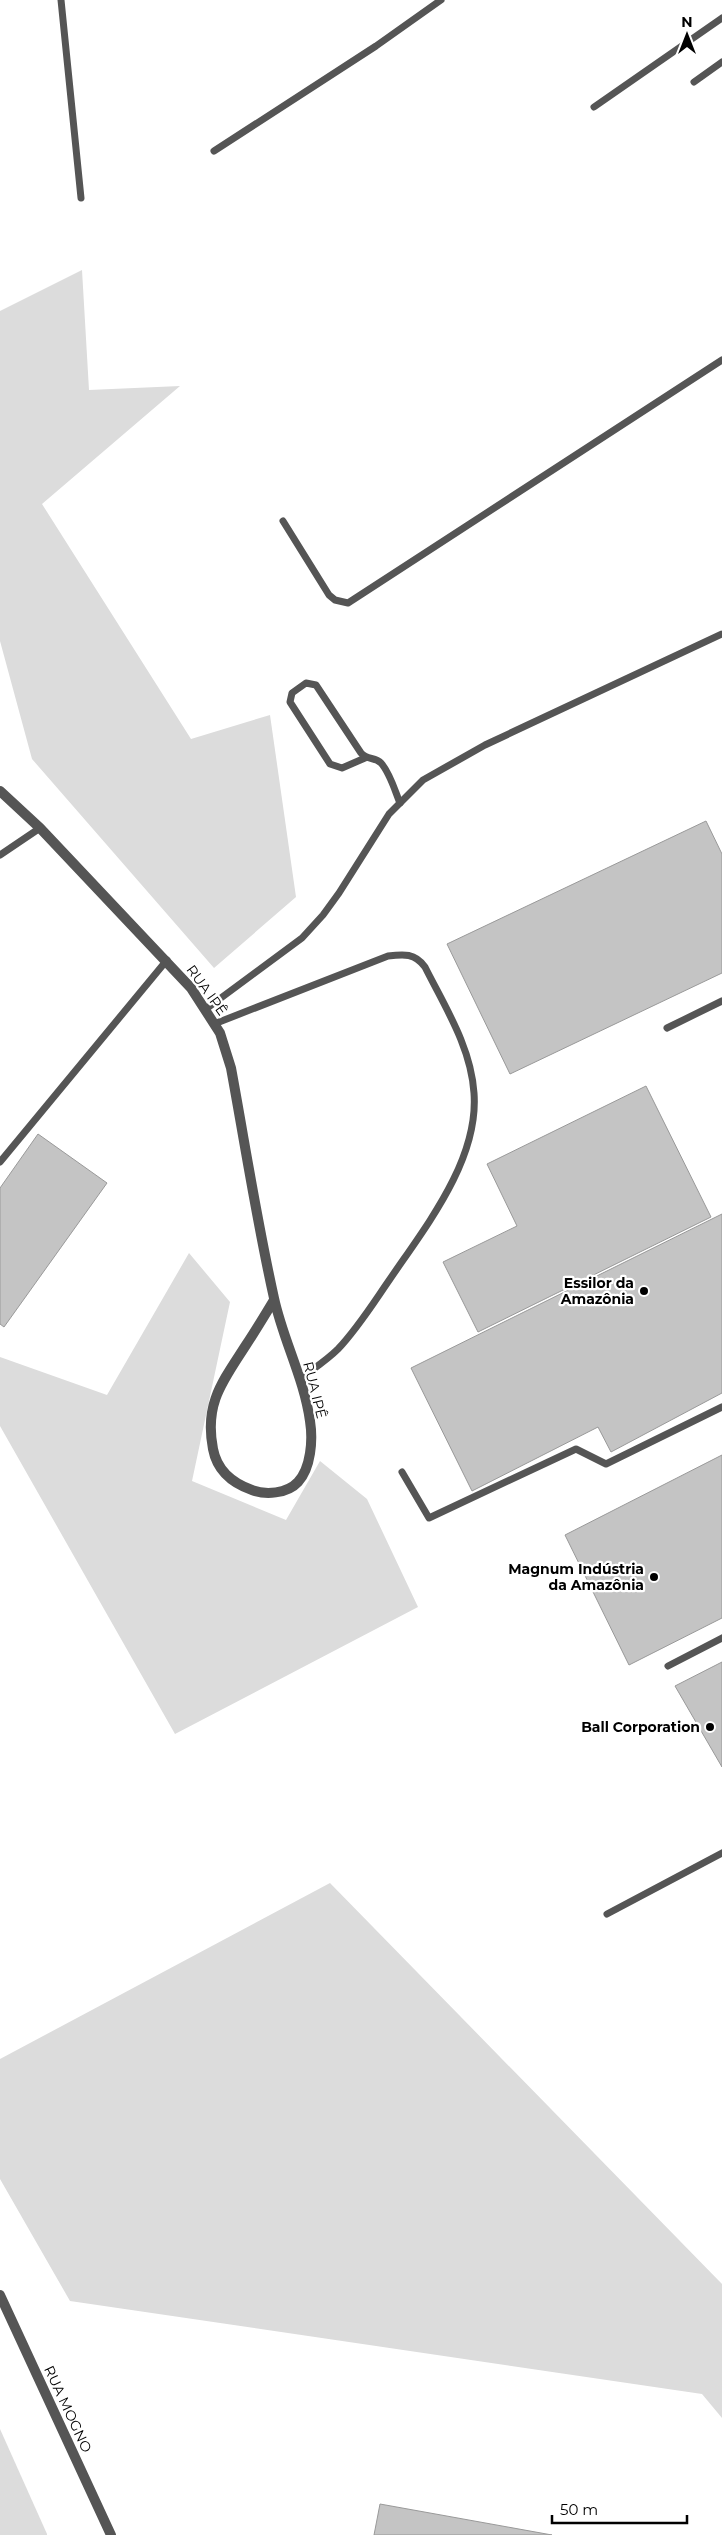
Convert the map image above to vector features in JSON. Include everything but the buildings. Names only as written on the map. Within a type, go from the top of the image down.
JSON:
[{"type":"street","name":"RUA IPÊ","points":[[0,791],[40,828],[167,960],[206,1009],[214,1024],[231,1068],[274,1300],[300,1379],[310,1421],[311,1438],[308,1463],[298,1483],[280,1492],[259,1492],[238,1485],[223,1472],[214,1457],[210,1434],[212,1408],[217,1392],[227,1372],[274,1300]]},
{"type":"street","name":"RUA MOGNO","points":[[0,2295],[111,2535]]},
{"type":"lane","points":[[61,0],[81,198]]},
{"type":"lane","points":[[214,151],[376,46],[441,0]]},
{"type":"lane","points":[[594,107],[722,18]]},
{"type":"lane","points":[[694,82],[719,64],[722,74]]},
{"type":"lane","points":[[283,521],[329,595],[335,600],[348,603],[722,360]]},
{"type":"lane","points":[[206,1009],[302,938],[339,893],[389,814],[423,780],[468,754],[722,634]]},
{"type":"lane","points":[[365,758],[316,684],[306,683],[292,692],[290,702],[330,764],[342,768],[365,758],[378,761],[383,766],[400,803]]},
{"type":"lane","points":[[0,855],[40,828]]},
{"type":"lane","points":[[214,1024],[388,956],[412,956],[419,959],[425,967],[462,1041],[471,1068],[474,1095],[471,1127],[459,1168],[433,1217],[366,1314],[338,1348],[300,1379]]},
{"type":"lane","points":[[0,1162],[167,960]]},
{"type":"lane","points":[[667,1028],[722,1001]]},
{"type":"lane","points":[[402,1472],[429,1518],[576,1449],[606,1464],[722,1407]]},
{"type":"lane","points":[[668,1666],[722,1638]]},
{"type":"lane","points":[[607,1914],[722,1853]]},
{"type":"shaded area","points":[[82,270],[89,390],[180,386],[42,504],[191,739],[270,715],[296,897],[214,968],[32,759],[0,641],[0,311]]},
{"type":"shaded area","points":[[189,1253],[230,1302],[192,1481],[286,1520],[320,1461],[367,1499],[418,1607],[175,1734],[0,1426],[0,1357],[107,1395]]},
{"type":"shaded area","points":[[330,1883],[722,2284],[722,2418],[702,2394],[70,2301],[0,2179],[0,2059]]},
{"type":"shaded area","points":[[0,2429],[47,2534],[47,2535],[0,2535]]},
{"type":"place","name":"Essilor da Amazônia","points":[[644,1291]]},
{"type":"place","name":"Magnum Indústria da Amazônia","points":[[654,1577]]},
{"type":"place","name":"Ball Corporation","points":[[710,1727]]}]
